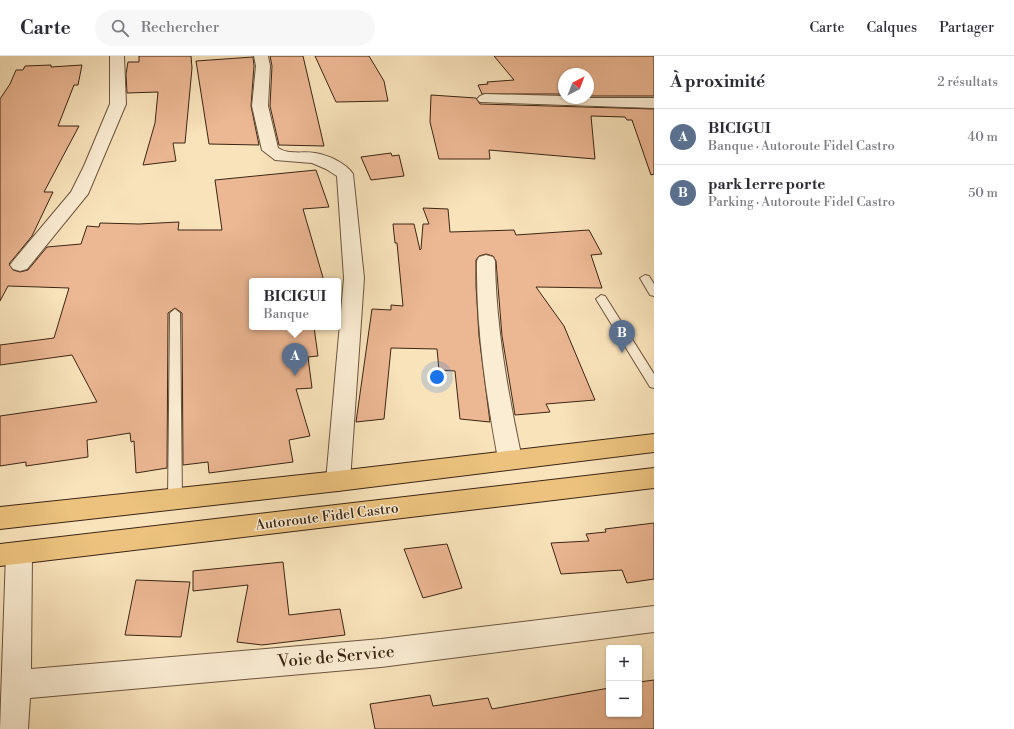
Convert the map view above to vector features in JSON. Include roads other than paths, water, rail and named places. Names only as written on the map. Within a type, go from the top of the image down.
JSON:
[{"type":"highway","points":[[0,518],[338,481],[510,459],[654,444]]},
{"type":"highway","name":"Autoroute Fidel Castro","points":[[9,554],[654,478]]},
{"type":"street","points":[[20,265],[79,194],[92,166],[118,104],[117,56]]},
{"type":"street","points":[[261,56],[263,66],[260,106],[270,150],[282,157],[314,158],[332,165],[345,174],[354,278],[338,481]]},
{"type":"street","points":[[485,99],[654,103]]},
{"type":"street","points":[[486,261],[485,292],[490,339],[499,407],[510,459]]},
{"type":"street","points":[[9,554],[17,685],[13,729]]},
{"type":"street","name":"Voie de Service","points":[[17,685],[381,653],[654,619]]},
{"type":"lane","points":[[645,278],[654,292]]},
{"type":"lane","points":[[601,299],[654,384]]},
{"type":"lane","points":[[175,313],[176,499]]},
{"type":"place","name":"park 1erre porte","points":[[622,353]]},
{"type":"place","name":"BICIGUI","points":[[295,376]]}]
